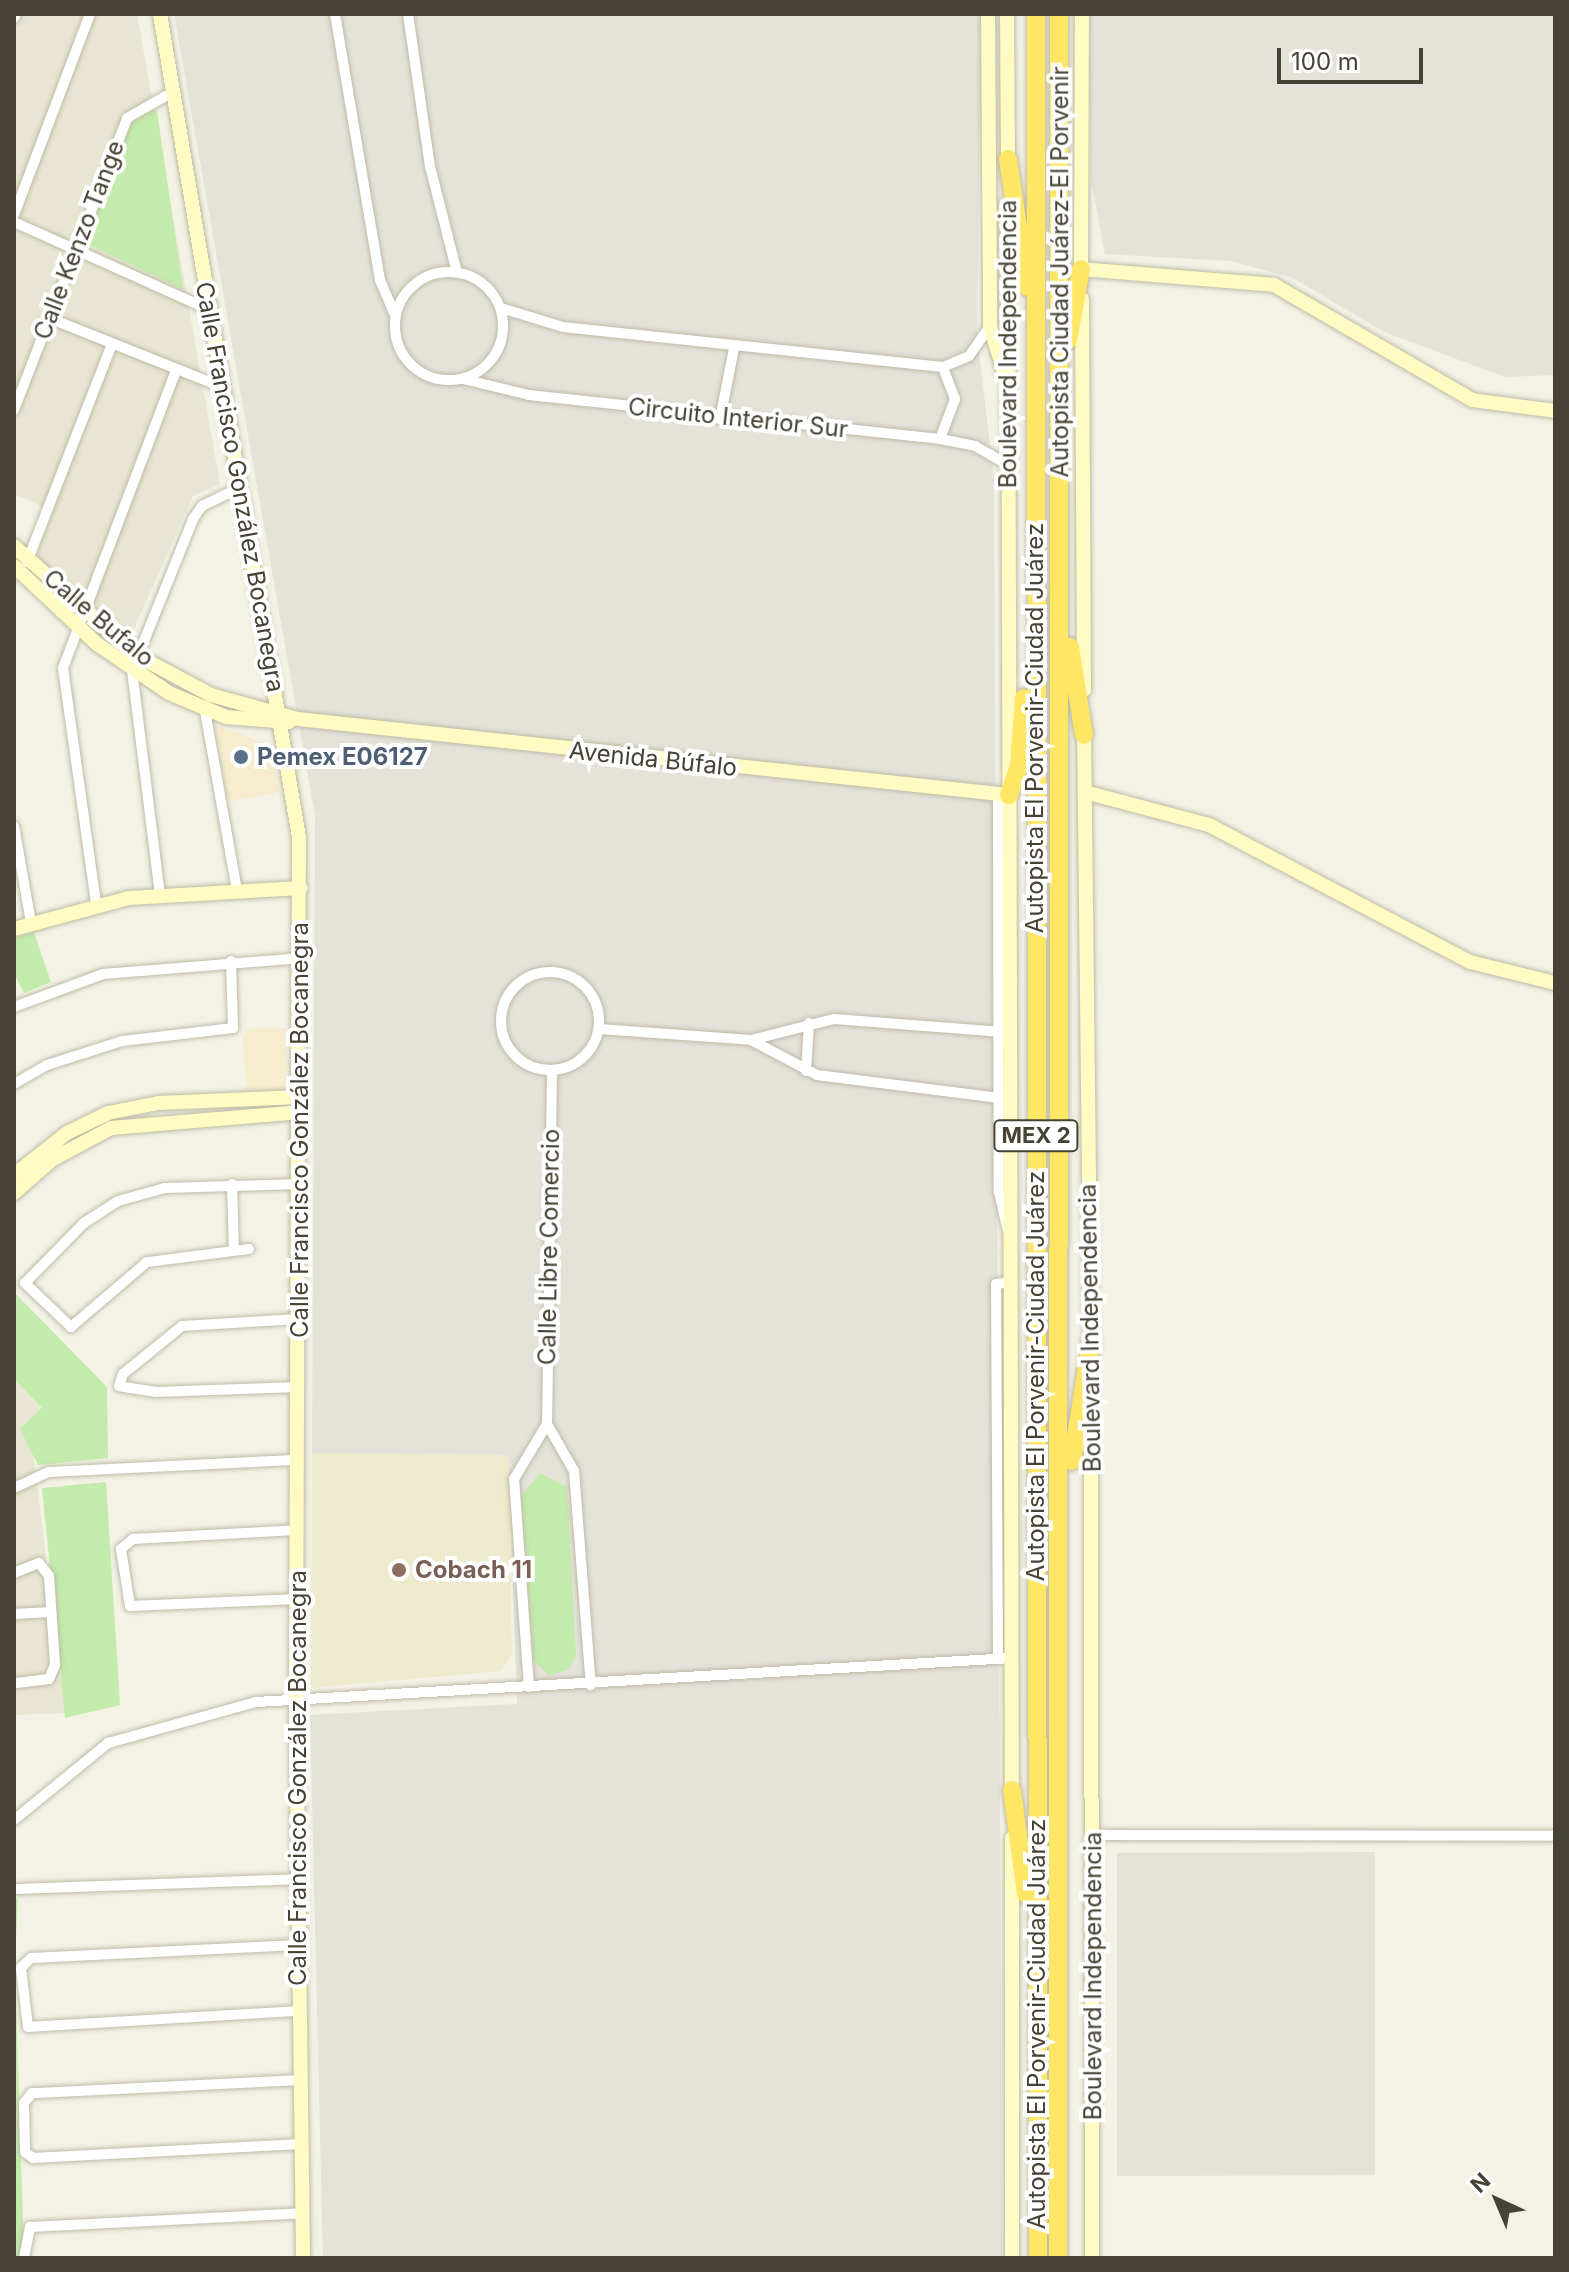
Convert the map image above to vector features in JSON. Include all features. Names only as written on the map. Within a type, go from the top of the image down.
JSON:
[{"type":"highway","name":"Autopista El Porvenir-Ciudad Juárez","points":[[1036,14],[1037,320],[1032,612],[1038,2258]]},
{"type":"highway","name":"Autopista Ciudad Juárez-El Porvenir","points":[[1058,2258],[1063,1520],[1059,14]]},
{"type":"highway","points":[[1008,159],[1037,320]]},
{"type":"highway","points":[[1060,386],[1081,269]]},
{"type":"highway","points":[[1061,586],[1084,735]]},
{"type":"highway","points":[[1003,795],[1019,766],[1032,612]]},
{"type":"highway","points":[[1063,1520],[1091,1342]]},
{"type":"highway","points":[[1012,1790],[1036,1966]]},
{"type":"main road","name":"Calle Francisco González Bocanegra","points":[[160,14],[171,93],[279,709],[301,888],[296,1699],[303,2258]]},
{"type":"main road","points":[[990,14],[987,54],[990,326],[1009,385]]},
{"type":"main road","name":"Boulevard Independencia","points":[[1007,14],[1010,466],[1003,795],[1005,1072],[1012,1243],[1005,1659],[1012,1790],[1012,2258]]},
{"type":"main road","name":"Boulevard Independencia","points":[[1082,14],[1084,735],[1091,1342],[1092,2258]]},
{"type":"main road","points":[[1081,269],[1274,285],[1472,400],[1555,411]]},
{"type":"main road","name":"Calle Bufalo","points":[[14,546],[21,566],[77,624],[132,671],[205,711],[281,726]]},
{"type":"main road","name":"Calle Bufalo","points":[[21,566],[83,607],[136,655],[211,695],[279,709]]},
{"type":"main road","name":"Avenida Búfalo","points":[[279,709],[298,719],[1003,795]]},
{"type":"main road","name":"Avenida Búfalo","points":[[281,726],[298,719]]},
{"type":"main road","points":[[1085,792],[1209,825],[1470,962],[1555,983]]},
{"type":"main road","points":[[14,929],[96,903],[160,895],[301,888]]},
{"type":"main road","points":[[14,1175],[67,1133],[109,1121],[301,1105]]},
{"type":"main road","points":[[14,1193],[53,1159],[109,1121]]},
{"type":"street","points":[[14,215],[90,14]]},
{"type":"street","points":[[335,14],[377,265],[395,316],[396,339],[417,369],[463,379],[497,352],[501,308]]},
{"type":"street","points":[[408,14],[430,166],[457,273]]},
{"type":"street","name":"Calle Kenzo Tange","points":[[14,410],[72,253],[127,118],[171,93]]},
{"type":"street","points":[[14,222],[72,253],[208,309]]},
{"type":"street","points":[[395,316],[415,286],[457,273],[484,285],[501,308],[563,327],[734,348],[943,367],[969,356],[990,326]]},
{"type":"street","points":[[49,318],[222,387]]},
{"type":"street","points":[[21,566],[112,344]]},
{"type":"street","points":[[720,419],[734,348]]},
{"type":"street","points":[[940,439],[955,399],[943,367]]},
{"type":"street","points":[[96,903],[63,688],[83,607],[176,370]]},
{"type":"street","name":"Circuito Interior Sur","points":[[463,379],[490,389],[720,419],[940,439],[975,446],[1010,466]]},
{"type":"street","points":[[160,895],[132,671],[193,519],[202,506],[241,487]]},
{"type":"street","points":[[205,711],[237,891]]},
{"type":"street","points":[[14,826],[31,922]]},
{"type":"street","points":[[14,1007],[103,974],[231,961],[302,958]]},
{"type":"street","points":[[14,1084],[79,1052],[122,1041],[233,1028],[231,961]]},
{"type":"street","points":[[541,973],[569,975],[593,997],[599,1029],[583,1058],[552,1071],[520,1061],[504,1041],[503,1006],[518,984],[541,973]]},
{"type":"street","points":[[599,1029],[751,1040],[809,1023],[1005,1032]]},
{"type":"street","points":[[806,1071],[809,1023]]},
{"type":"street","points":[[751,1040],[806,1071],[998,1098]]},
{"type":"street","name":"Calle Libre Comercio","points":[[547,1424],[552,1071]]},
{"type":"street","points":[[1005,1072],[998,1098],[999,1192],[1012,1243]]},
{"type":"street","points":[[232,1184],[234,1250]]},
{"type":"street","points":[[249,1249],[147,1262],[67,1327],[25,1283],[84,1223],[118,1201],[165,1188],[300,1184]]},
{"type":"street","points":[[1006,1507],[996,1284],[1012,1282]]},
{"type":"street","points":[[298,1387],[156,1392],[119,1386],[123,1374],[182,1326],[299,1319]]},
{"type":"street","points":[[529,1687],[514,1479],[547,1424],[574,1471],[591,1685]]},
{"type":"street","points":[[14,1488],[49,1472],[298,1460]]},
{"type":"street","points":[[297,1530],[124,1542],[123,1596],[130,1606],[297,1599]]},
{"type":"street","points":[[14,1573],[44,1566],[51,1612],[52,1676],[14,1683]]},
{"type":"street","points":[[14,1614],[51,1612]]},
{"type":"street","points":[[14,1820],[123,1736],[243,1704],[1005,1659]]},
{"type":"street","points":[[1093,1835],[1555,1836]]},
{"type":"street","points":[[14,1889],[298,1879]]},
{"type":"street","points":[[298,1945],[31,1958],[21,1968],[28,2027],[299,2011]]},
{"type":"street","points":[[301,2080],[32,2093],[24,2103],[25,2152],[33,2158],[301,2144]]},
{"type":"street","points":[[24,2258],[30,2227],[303,2213]]},
{"type":"shaded area","points":[[14,14],[137,14],[220,484],[193,496],[129,640],[34,557],[53,511],[14,494]]},
{"type":"shaded area","points":[[174,14],[981,14],[977,335],[994,479],[1002,2258],[323,2258],[310,1715],[517,1704],[508,1455],[312,1453],[315,816]]},
{"type":"shaded area","points":[[1090,14],[1555,14],[1555,375],[1505,377],[1384,332],[1293,278],[1230,261],[1105,254],[1091,181]]},
{"type":"shaded area","points":[[216,726],[272,745],[279,792],[227,802]]},
{"type":"shaded area","points":[[285,1028],[287,1090],[247,1091],[242,1038],[249,1029]]},
{"type":"shaded area","points":[[14,1379],[42,1409],[32,1443],[65,1713],[14,1715]]},
{"type":"shaded area","points":[[312,1453],[508,1455],[512,1655],[501,1671],[311,1688]]},
{"type":"shaded area","points":[[1375,1852],[1375,2175],[1117,2176],[1117,1853]]},
{"type":"green space","points":[[147,110],[157,111],[183,289],[84,242],[129,126]]},
{"type":"green space","points":[[34,932],[51,982],[24,993],[14,973],[14,938]]},
{"type":"green space","points":[[14,1292],[107,1387],[108,1458],[38,1465],[20,1429],[42,1408],[14,1379]]},
{"type":"green space","points":[[540,1473],[567,1487],[576,1656],[568,1670],[548,1675],[533,1659],[522,1495]]},
{"type":"green space","points":[[106,1482],[120,1705],[65,1718],[42,1488]]},
{"type":"green space","points":[[18,1898],[15,1960],[24,2258],[14,2258],[14,1899]]},
{"type":"place","name":"Pemex E06127","points":[[241,757]]},
{"type":"place","name":"Cobach 11","points":[[399,1570]]}]
